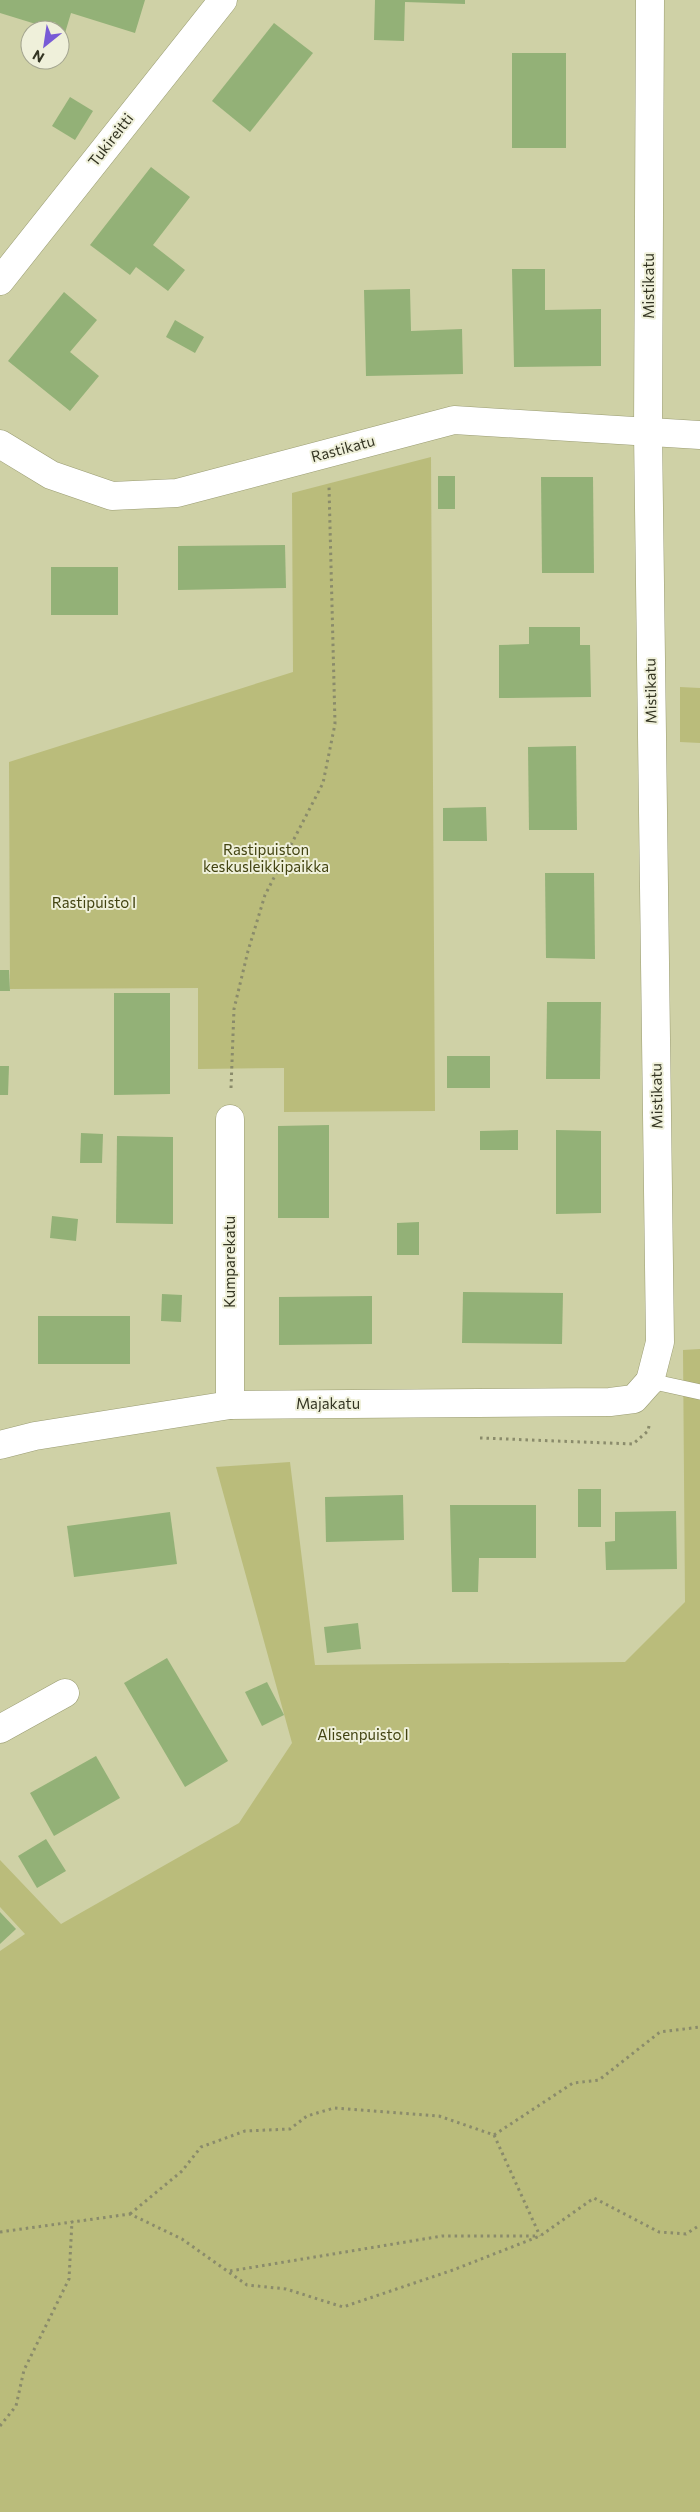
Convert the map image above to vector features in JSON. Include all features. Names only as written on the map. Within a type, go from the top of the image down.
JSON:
[{"type":"street","name":"Tukireitti","points":[[0,280],[223,0]]},
{"type":"street","name":"Mistikatu","points":[[650,0],[648,432],[660,1342],[650,1381]]},
{"type":"street","name":"Rastikatu","points":[[0,444],[9,452],[51,475],[112,496],[177,493],[454,420],[700,435]]},
{"type":"street","name":"Kumparekatu","points":[[230,1119],[230,1405]]},
{"type":"street","name":"Majakatu","points":[[0,1445],[35,1436],[230,1405],[610,1402],[634,1399],[650,1381]]},
{"type":"street","points":[[0,1729],[65,1693]]},
{"type":"lane","points":[[650,1381],[700,1392]]},
{"type":"path","points":[[230,1119],[234,1009],[248,951],[265,895],[323,783],[335,724],[328,454]]},
{"type":"path","points":[[471,1438],[633,1444],[648,1431],[650,1381]]},
{"type":"path","points":[[494,2135],[573,2083],[599,2080],[660,2032],[700,2027]]},
{"type":"path","points":[[130,2214],[182,2171],[201,2147],[245,2131],[290,2128],[307,2116],[334,2108],[439,2116],[494,2135],[540,2236]]},
{"type":"path","points":[[0,2232],[72,2220],[130,2214],[182,2239],[230,2271],[247,2285],[286,2289],[343,2307],[453,2270],[540,2236],[594,2198],[659,2232],[686,2234],[700,2225]]},
{"type":"path","points":[[0,2426],[16,2406],[24,2370],[69,2279],[72,2220]]},
{"type":"path","points":[[230,2271],[442,2236],[540,2236]]},
{"type":"green space","name":"Rastipuisto I","points":[[431,457],[435,1111],[284,1112],[284,1068],[198,1069],[198,988],[10,989],[9,762],[293,672],[292,493]]},
{"type":"green space","points":[[680,687],[700,688],[700,743],[680,742]]},
{"type":"green space","name":"Alisenpuisto I","points":[[700,1349],[700,2512],[0,2512],[0,1951],[25,1934],[0,1907],[0,1860],[61,1924],[239,1823],[292,1743],[216,1467],[290,1462],[315,1665],[625,1662],[685,1602],[683,1350]]},
{"type":"building","points":[[0,0],[145,0],[135,33],[71,13],[69,20],[23,20],[0,13]]},
{"type":"building","points":[[375,0],[465,0],[465,4],[405,2],[404,41],[374,40]]},
{"type":"building","points":[[274,23],[313,53],[250,132],[212,101]]},
{"type":"building","points":[[512,53],[566,53],[566,148],[512,148]]},
{"type":"building","points":[[70,97],[93,111],[75,140],[52,126]]},
{"type":"building","points":[[151,167],[190,197],[153,245],[185,270],[168,291],[136,267],[130,275],[90,245]]},
{"type":"building","points":[[512,269],[545,269],[545,310],[601,309],[601,366],[514,367]]},
{"type":"building","points":[[410,289],[411,331],[462,329],[463,374],[366,376],[364,290]]},
{"type":"building","points":[[64,292],[97,320],[70,352],[99,376],[70,411],[8,361]]},
{"type":"building","points":[[175,320],[204,337],[195,353],[166,337]]},
{"type":"building","points":[[438,476],[455,476],[455,509],[438,509]]},
{"type":"building","points":[[541,477],[593,477],[594,573],[542,573]]},
{"type":"building","points":[[285,545],[286,588],[178,590],[178,546]]},
{"type":"building","points":[[51,567],[118,567],[118,615],[51,615]]},
{"type":"building","points":[[529,627],[580,627],[580,645],[590,645],[591,697],[499,698],[499,645],[529,644]]},
{"type":"building","points":[[576,746],[577,830],[529,830],[528,747]]},
{"type":"building","points":[[486,807],[487,841],[443,841],[443,808]]},
{"type":"building","points":[[545,873],[594,873],[595,959],[546,958]]},
{"type":"building","points":[[0,970],[9,970],[10,991],[0,991]]},
{"type":"building","points":[[114,993],[170,993],[170,1094],[114,1095]]},
{"type":"building","points":[[547,1002],[601,1002],[600,1079],[546,1079]]},
{"type":"building","points":[[447,1056],[490,1056],[490,1088],[447,1088]]},
{"type":"building","points":[[0,1066],[9,1066],[8,1095],[0,1095]]},
{"type":"building","points":[[329,1125],[329,1218],[278,1218],[278,1126]]},
{"type":"building","points":[[518,1130],[518,1150],[480,1150],[480,1131]]},
{"type":"building","points":[[556,1130],[601,1131],[601,1213],[556,1214]]},
{"type":"building","points":[[81,1133],[103,1134],[102,1163],[80,1163]]},
{"type":"building","points":[[117,1136],[173,1137],[173,1224],[116,1223]]},
{"type":"building","points":[[52,1216],[78,1219],[76,1241],[50,1238]]},
{"type":"building","points":[[419,1222],[419,1255],[397,1255],[397,1223]]},
{"type":"building","points":[[463,1292],[563,1293],[562,1344],[462,1343]]},
{"type":"building","points":[[162,1294],[182,1295],[181,1322],[161,1321]]},
{"type":"building","points":[[372,1296],[372,1344],[279,1345],[279,1297]]},
{"type":"building","points":[[38,1316],[130,1316],[130,1364],[38,1364]]},
{"type":"building","points":[[578,1489],[601,1489],[601,1527],[578,1527]]},
{"type":"building","points":[[403,1495],[404,1540],[326,1542],[325,1497]]},
{"type":"building","points":[[450,1505],[536,1505],[536,1558],[479,1558],[478,1592],[452,1592]]},
{"type":"building","points":[[676,1511],[677,1569],[606,1570],[605,1542],[615,1541],[615,1512]]},
{"type":"building","points":[[170,1512],[177,1564],[74,1577],[67,1526]]},
{"type":"building","points":[[358,1623],[361,1649],[327,1653],[324,1627]]},
{"type":"building","points":[[167,1658],[228,1761],[185,1787],[124,1683]]},
{"type":"building","points":[[267,1682],[284,1715],[262,1726],[245,1692]]},
{"type":"building","points":[[96,1756],[120,1798],[54,1836],[30,1793]]},
{"type":"building","points":[[46,1839],[66,1871],[37,1888],[18,1856]]},
{"type":"building","points":[[0,1912],[16,1929],[0,1944]]},
{"type":"park label","name":"Rastipuiston keskusleikkipaikka","points":[[266,858]]}]
